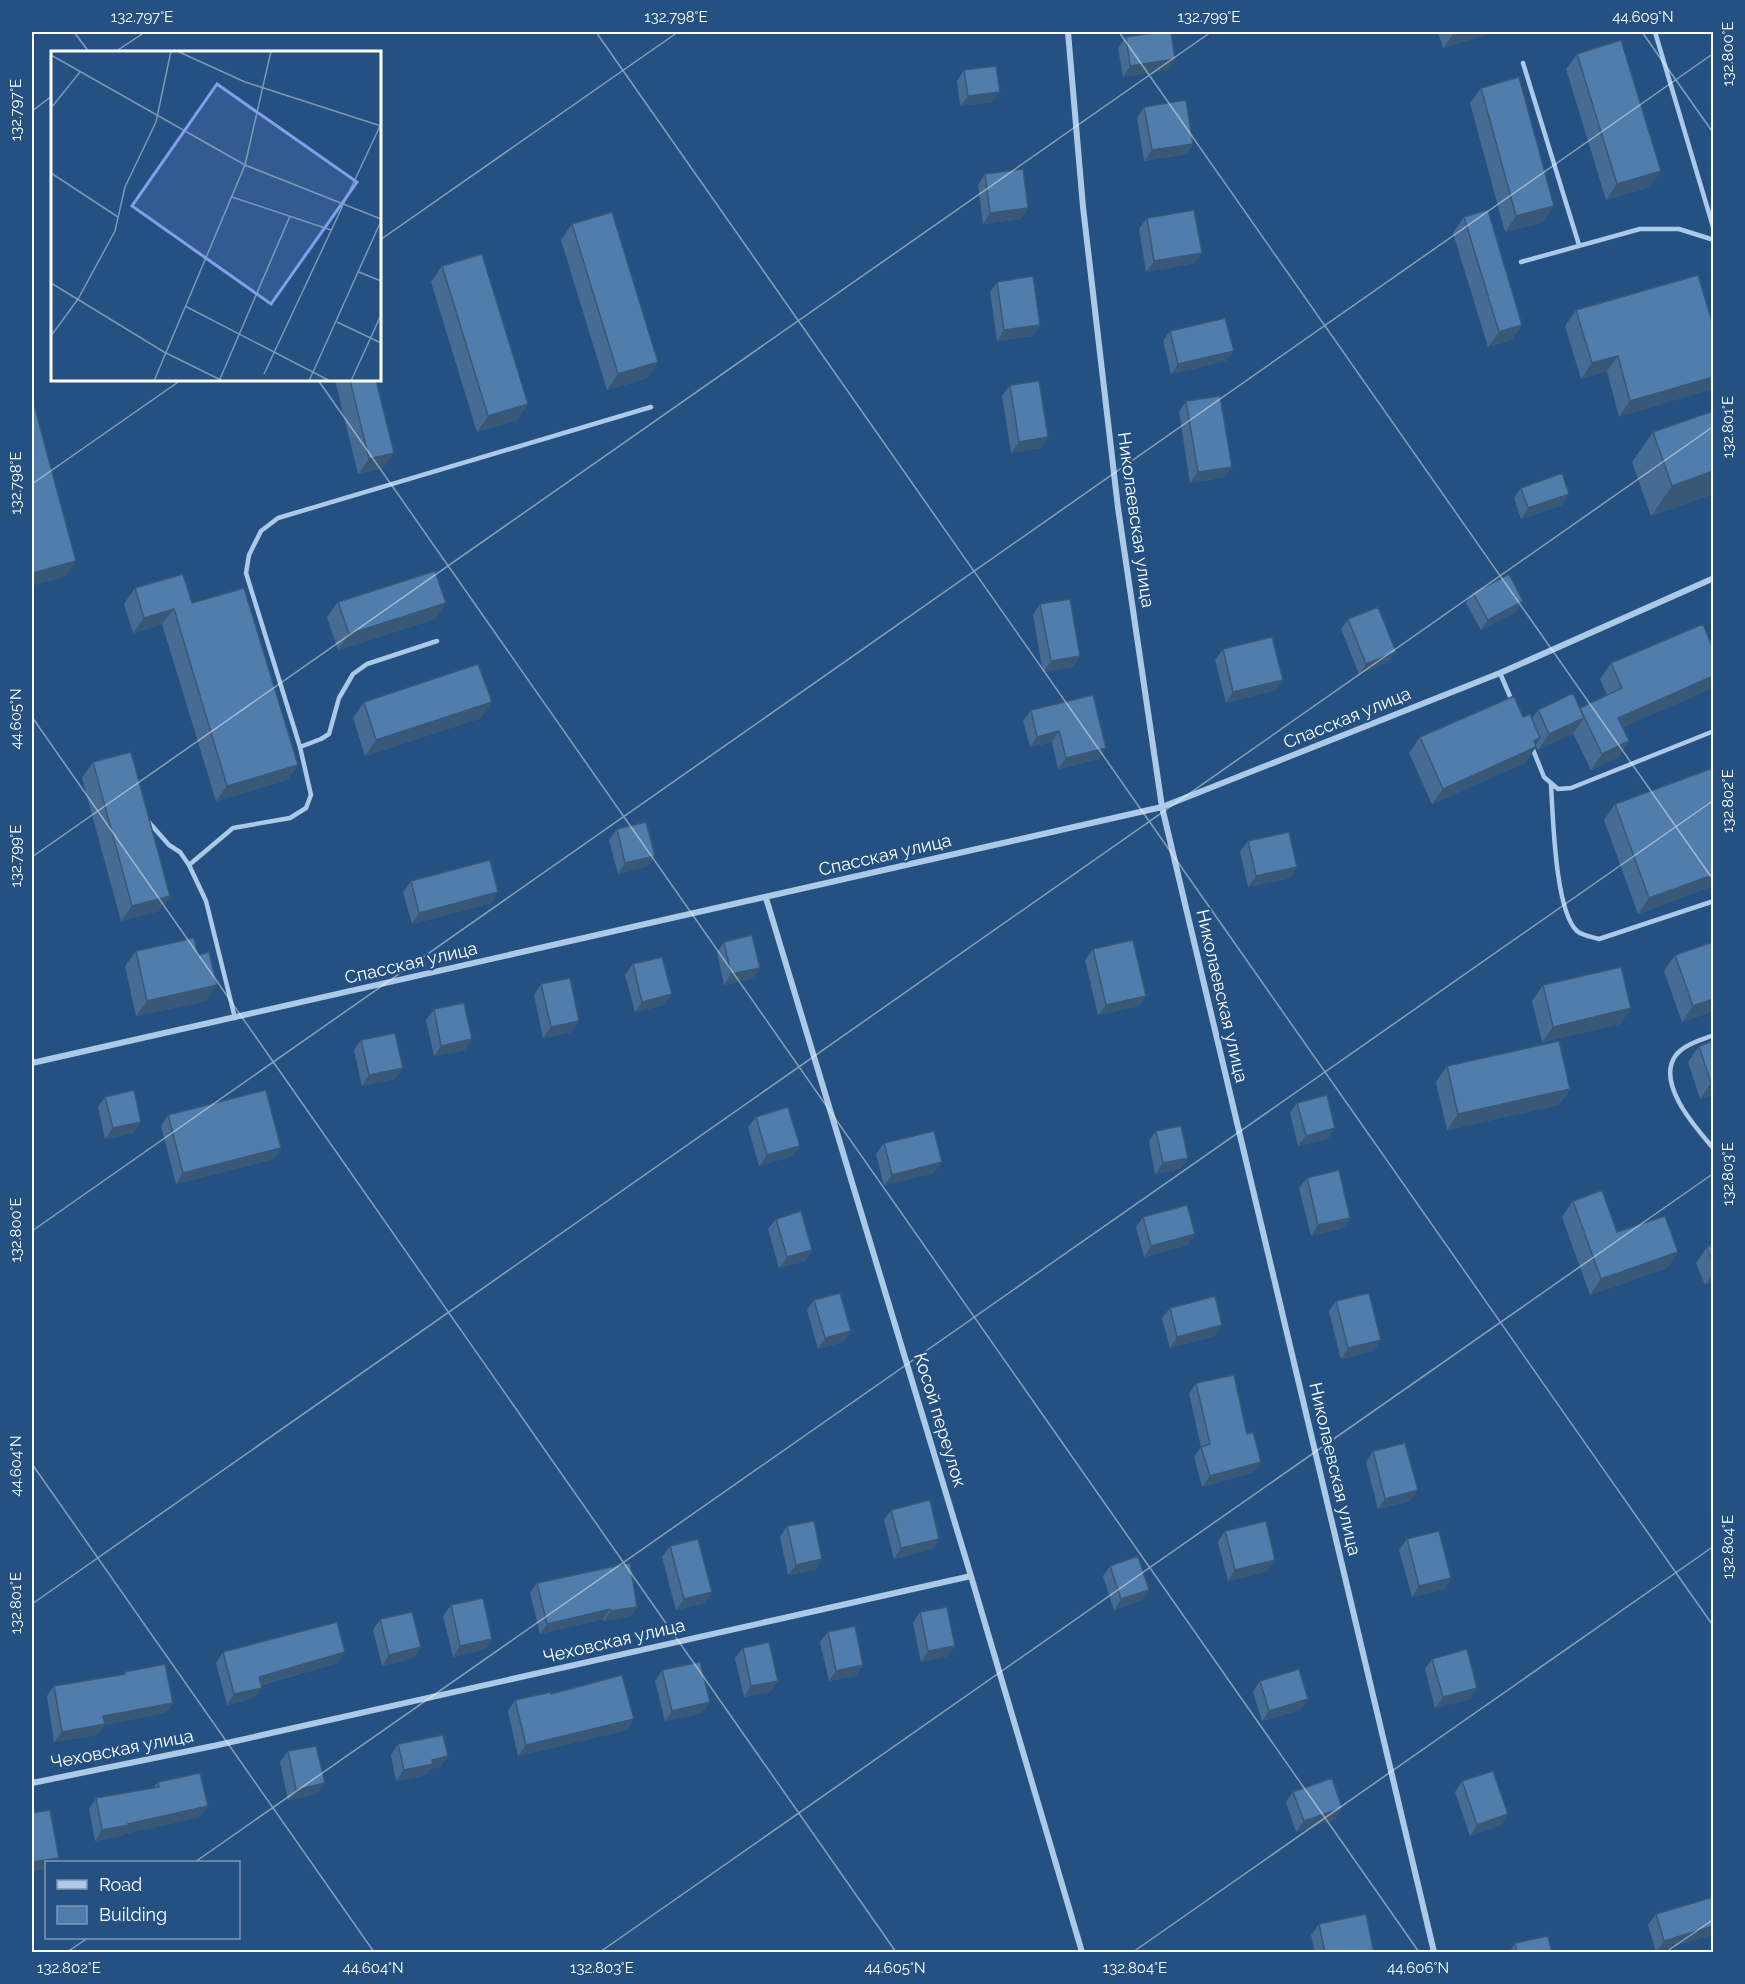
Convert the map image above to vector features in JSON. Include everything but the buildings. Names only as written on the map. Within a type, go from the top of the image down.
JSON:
[{"type":"street","name":"Николаевская улица","points":[[1068,32],[1083,207],[1118,508],[1162,807],[1434,1953]]},
{"type":"street","name":"Спасская улица","points":[[32,1064],[1162,807],[1500,673],[1713,578]]},
{"type":"street","name":"Косой переулок","points":[[766,898],[1083,1953]]},
{"type":"street","name":"Чеховская улица","points":[[32,1783],[218,1745],[971,1576]]},
{"type":"lane","points":[[1656,32],[1713,230]]},
{"type":"lane","points":[[1523,63],[1579,245]]},
{"type":"lane","points":[[1521,262],[1640,229],[1679,230],[1713,240]]},
{"type":"lane","points":[[189,865],[233,828],[290,818],[306,807],[311,795],[300,747],[246,573],[249,555],[261,531],[278,518],[651,407]]},
{"type":"lane","points":[[300,747],[321,740],[329,734],[339,698],[353,674],[368,663],[436,640]]},
{"type":"lane","points":[[1500,673],[1516,710]]},
{"type":"lane","points":[[1528,739],[1544,777],[1558,789],[1571,788],[1713,731]]},
{"type":"lane","points":[[1551,785],[1557,861],[1563,900],[1576,931],[1584,936],[1599,939],[1713,901]]},
{"type":"lane","points":[[146,818],[169,845],[180,852],[189,865],[206,901],[235,1018]]},
{"type":"lane","points":[[1713,1035],[1691,1044],[1676,1054],[1670,1070],[1671,1084],[1680,1104],[1713,1149]]}]
